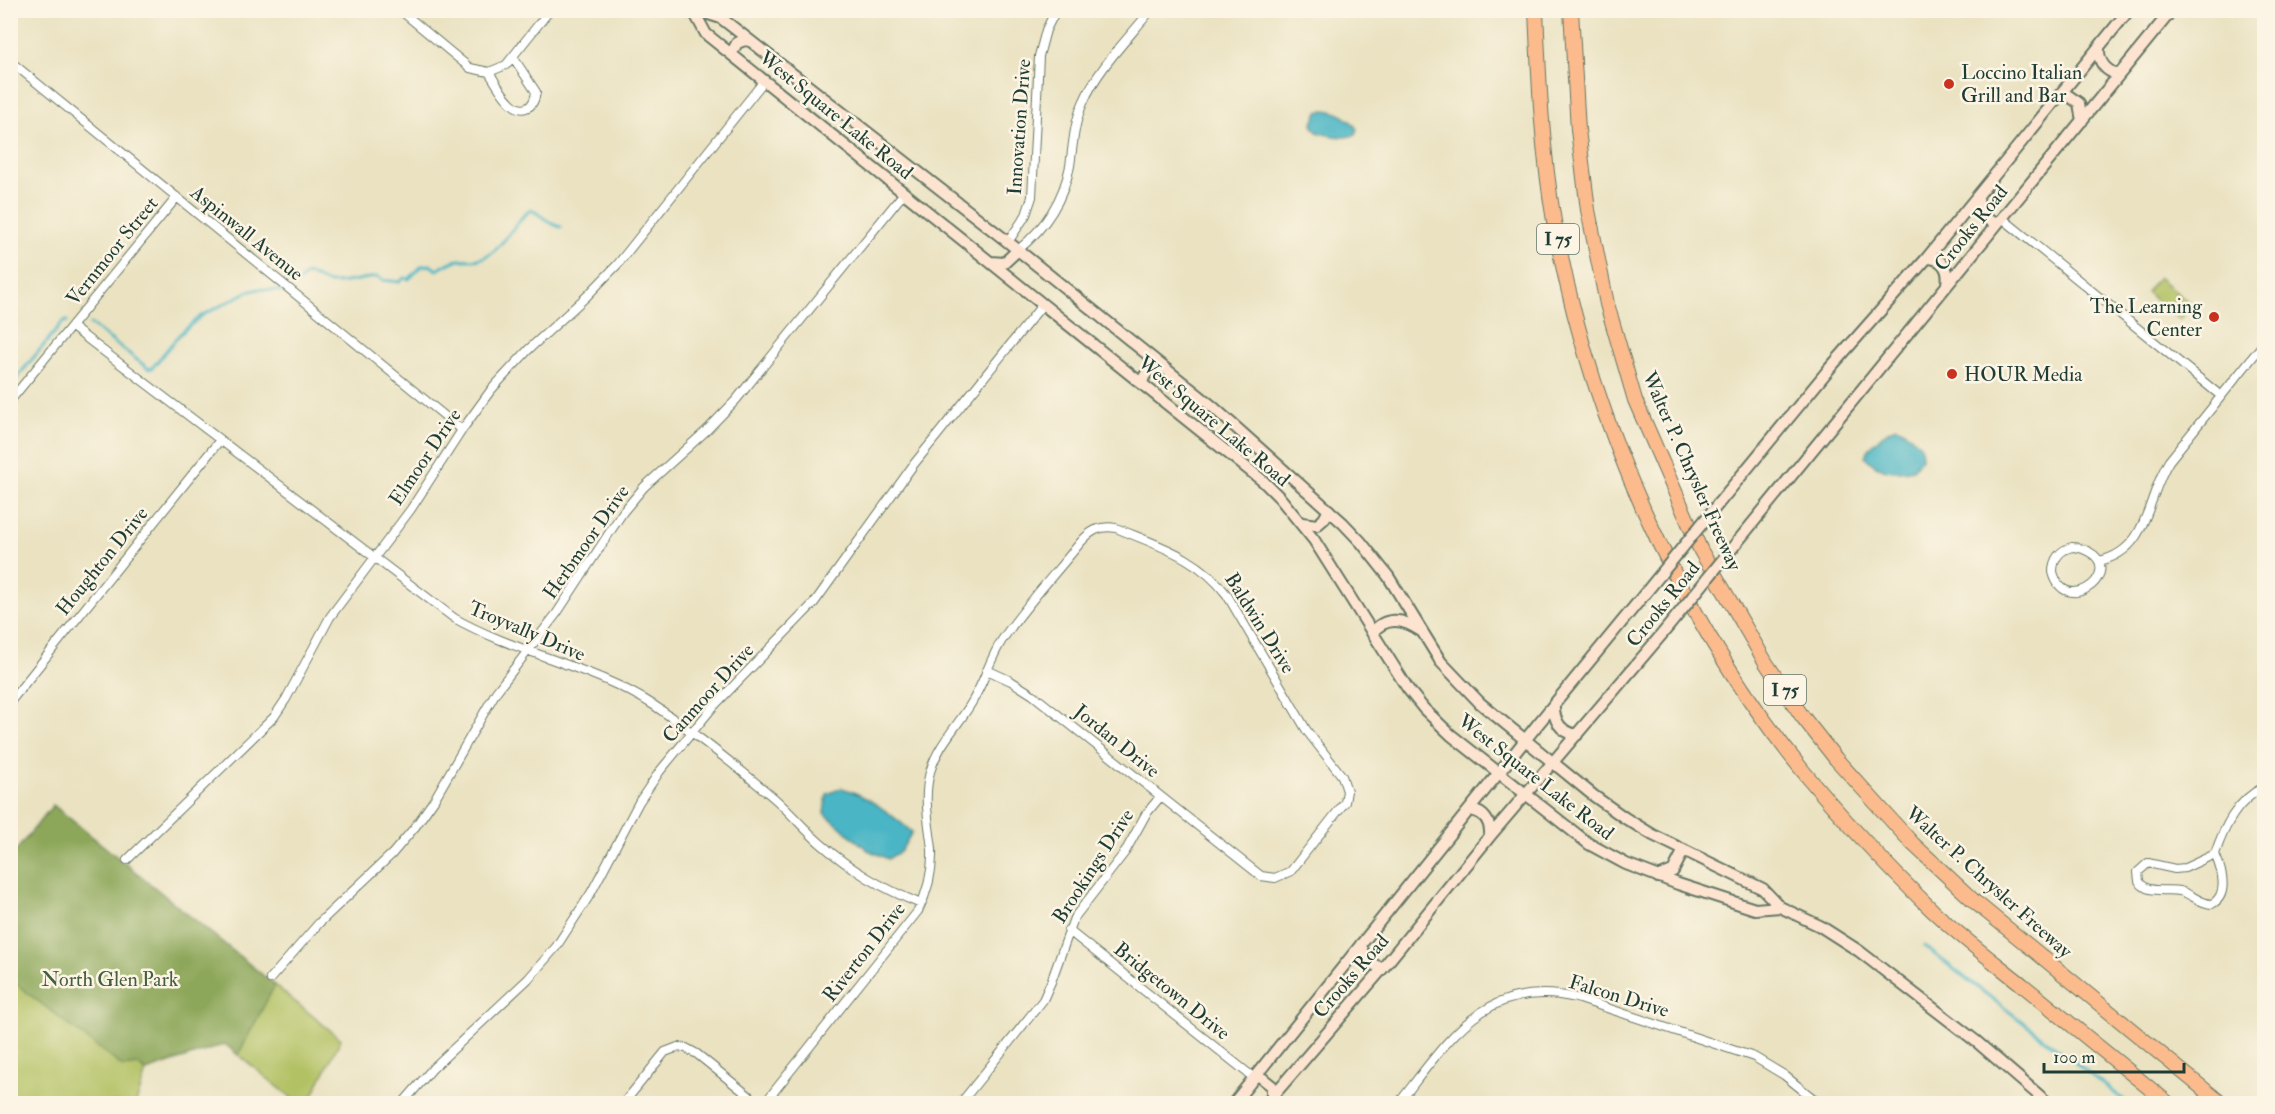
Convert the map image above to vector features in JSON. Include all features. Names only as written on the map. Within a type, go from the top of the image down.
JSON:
[{"type":"highway","name":"I 75","points":[[1536,10],[1545,159],[1555,223],[1574,310],[1622,460],[1678,580],[1724,660],[1801,768],[1846,822],[1937,914],[2169,1104]]},
{"type":"highway","name":"Walter P. Chrysler Freeway","points":[[1571,10],[1578,130],[1588,210],[1607,304],[1635,400],[1701,551],[1766,663],[1802,716],[1836,759],[1912,843],[1983,908],[2222,1104]]},
{"type":"main road","name":"West Square Lake Road","points":[[695,10],[721,18],[1008,242],[1213,407],[1352,532],[1380,565],[1441,662],[1460,684],[1525,740],[1625,818],[1763,889],[1780,907],[1833,934],[1874,961],[1977,1042],[2049,1103]]},
{"type":"main road","name":"West Square Lake Road","points":[[695,10],[706,34],[1252,471],[1302,523],[1335,570],[1398,676],[1424,709],[1451,735],[1589,844],[1626,864],[1755,909],[1780,907]]},
{"type":"main road","name":"Crooks Road","points":[[1233,1104],[1554,704],[1829,369],[1927,258],[2129,10]]},
{"type":"main road","name":"Crooks Road","points":[[1269,1100],[1383,968],[1490,836],[1663,633],[2172,10]]},
{"type":"main road","points":[[731,54],[737,43],[750,41]]},
{"type":"main road","points":[[2099,47],[2101,63],[2109,71],[2119,75]]},
{"type":"main road","points":[[2063,92],[2072,96],[2079,103],[2082,121]]},
{"type":"main road","points":[[1978,196],[1978,203],[1987,219],[2000,221]]},
{"type":"main road","points":[[991,262],[1004,263],[1018,250]]},
{"type":"main road","points":[[1927,258],[1937,260],[1945,267],[1948,277],[1947,285]]},
{"type":"main road","points":[[1142,384],[1144,376],[1151,369],[1164,368]]},
{"type":"main road","points":[[1302,523],[1317,525],[1329,510]]},
{"type":"main road","points":[[1372,633],[1380,624],[1390,620],[1408,623],[1421,631]]},
{"type":"main road","points":[[1554,704],[1557,723],[1565,732],[1577,735]]},
{"type":"main road","points":[[1470,810],[1485,817],[1490,828],[1490,836]]},
{"type":"main road","points":[[1659,877],[1673,871],[1684,850]]},
{"type":"main road","points":[[1362,944],[1366,959],[1371,964],[1383,968]]},
{"type":"main road","points":[[1255,1076],[1272,1086],[1269,1100]]},
{"type":"street","points":[[400,10],[470,68],[489,72],[503,68],[550,10]]},
{"type":"street","name":"Innovation Drive","points":[[1008,242],[1026,215],[1032,196],[1039,56],[1046,30],[1056,10]]},
{"type":"street","points":[[1018,250],[1033,238],[1062,195],[1083,103],[1098,76],[1151,10]]},
{"type":"street","points":[[489,72],[513,106],[521,109],[532,104],[536,92],[513,57]]},
{"type":"street","name":"Aspinwall Avenue","points":[[10,61],[462,430]]},
{"type":"street","name":"Elmoor Drive","points":[[127,860],[274,717],[330,616],[425,489],[462,430],[513,366],[587,296],[616,264],[764,81]]},
{"type":"street","name":"Herbmoor Drive","points":[[270,979],[319,923],[392,854],[415,827],[434,800],[481,715],[506,678],[557,613],[609,531],[630,504],[653,478],[707,430],[736,400],[904,193]]},
{"type":"street","name":"Vernmoor Street","points":[[10,401],[177,197]]},
{"type":"street","points":[[2000,221],[2221,396]]},
{"type":"street","name":"Canmoor Drive","points":[[402,1104],[433,1068],[528,979],[556,946],[591,893],[650,784],[691,732],[726,693],[814,603],[914,464],[1043,304]]},
{"type":"street","name":"Troyvally Drive","points":[[72,327],[375,555],[454,618],[471,627],[618,686],[652,704],[775,799],[814,837],[843,861],[877,885],[921,904]]},
{"type":"street","points":[[2099,561],[2119,553],[2136,538],[2145,522],[2165,468],[2265,343]]},
{"type":"street","name":"Houghton Drive","points":[[10,702],[220,440]]},
{"type":"street","name":"Baldwin Drive","points":[[987,670],[1008,632],[1089,533],[1100,528],[1116,528],[1182,556],[1210,575],[1227,595],[1307,731],[1342,776],[1347,791]]},
{"type":"street","points":[[2066,548],[2086,549],[2099,561],[2099,575],[2094,583],[2082,591],[2072,592],[2064,589],[2054,575],[2054,561],[2066,548]]},
{"type":"street","name":"Jordan Drive","points":[[987,670],[1033,695],[1257,875],[1270,878],[1284,876],[1294,867],[1343,807],[1347,791]]},
{"type":"street","name":"Riverton Drive","points":[[764,1104],[905,929],[921,904],[932,861],[926,810],[930,772],[939,749],[972,703],[987,670]]},
{"type":"street","points":[[2215,854],[2185,868],[2175,869],[2148,863],[2138,872],[2139,881],[2148,889],[2178,891],[2207,904],[2218,900],[2222,892],[2222,871],[2215,854],[2222,833],[2232,816],[2253,793],[2265,787]]},
{"type":"street","name":"Brookings Drive","points":[[960,1104],[1043,1000],[1068,930],[1079,909],[1122,857],[1146,814],[1160,797]]},
{"type":"street","name":"Bridgetown Drive","points":[[1068,930],[1255,1076]]},
{"type":"street","name":"Falcon Drive","points":[[1398,1104],[1451,1038],[1475,1015],[1512,998],[1547,994],[1580,999],[1748,1054],[1772,1066],[1820,1104]]},
{"type":"street","points":[[624,1104],[665,1052],[678,1047],[698,1054],[759,1104]]},
{"type":"green space","points":[[2158,277],[2192,305],[2180,320],[2146,292]]},
{"type":"green space","name":"North Glen Park","points":[[53,805],[341,1039],[309,1103],[298,1103],[225,1044],[146,1071],[136,1103],[11,1104],[11,858]]},
{"type":"green space","name":"North Glen Park","points":[[53,805],[275,985],[238,1055],[225,1044],[146,1071],[138,1065],[123,1067],[11,980],[10,858]]},
{"type":"water","points":[[1324,110],[1347,118],[1357,129],[1356,134],[1342,137],[1317,132],[1312,125],[1318,112]]},
{"type":"water","points":[[1896,427],[1905,431],[1921,446],[1922,458],[1913,469],[1887,470],[1875,465],[1865,456],[1878,439]]},
{"type":"water","points":[[842,788],[870,800],[912,832],[901,851],[888,859],[868,850],[824,813],[827,794]]},
{"type":"waterway","points":[[296,284],[307,274],[330,283],[378,277],[382,280],[400,282],[404,278],[409,279],[422,266],[430,265],[437,270],[454,261],[480,259],[496,250],[531,210],[561,227]]},
{"type":"waterway","points":[[90,324],[149,369],[180,334],[201,316],[247,292],[259,289],[282,291]]},
{"type":"waterway","points":[[10,386],[63,322],[67,321]]},
{"type":"waterway","points":[[1924,946],[2129,1104]]},
{"type":"place","name":"Loccino Italian Grill and Bar","points":[[1949,84]]},
{"type":"place","name":"The Learning Center","points":[[2214,317]]},
{"type":"place","name":"HOUR Media","points":[[1952,374]]}]
